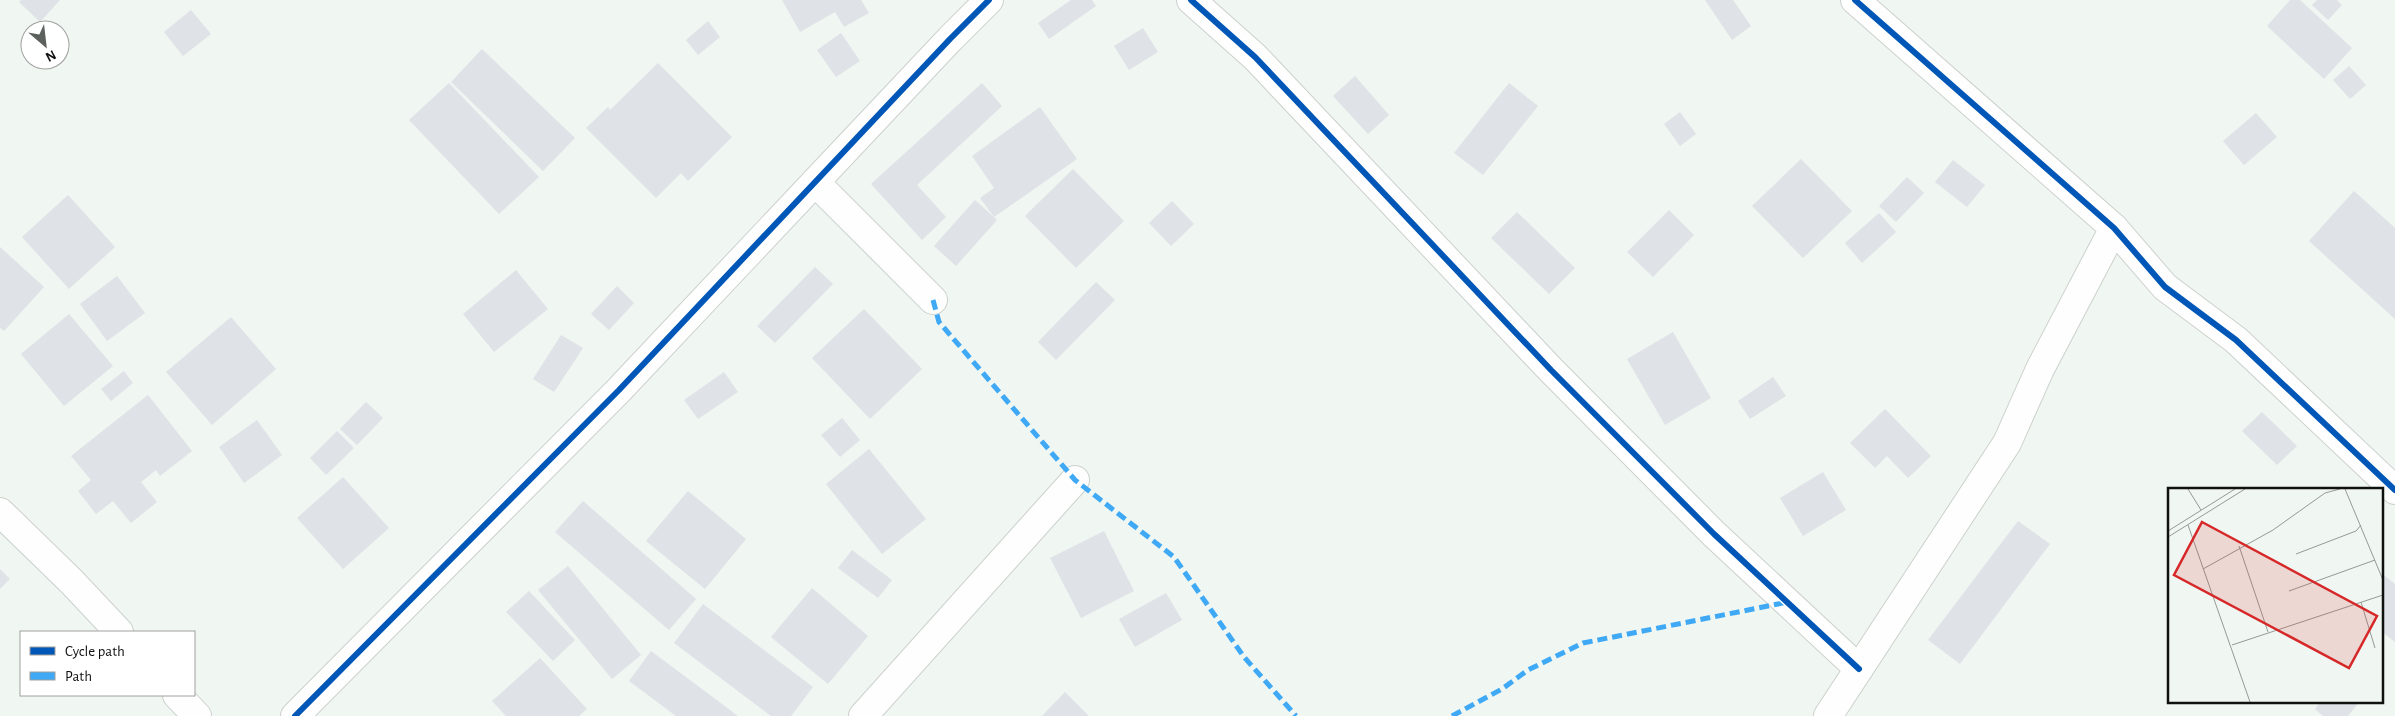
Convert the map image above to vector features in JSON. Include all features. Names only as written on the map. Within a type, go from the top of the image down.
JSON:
[{"type":"street","points":[[295,716],[619,390],[989,0]]},
{"type":"street","points":[[1191,0],[1255,56],[1441,256],[1557,377],[1714,534],[1859,669]]},
{"type":"street","points":[[1855,0],[2114,228],[2165,287],[2236,340],[2395,490]]},
{"type":"street","points":[[815,182],[933,300]]},
{"type":"street","points":[[1828,716],[2007,443],[2040,369],[2114,228]]},
{"type":"street","points":[[863,716],[1075,480]]},
{"type":"street","points":[[0,512],[72,582],[118,631]]},
{"type":"street","points":[[178,696],[197,716]]},
{"type":"building","points":[[21,0],[60,0],[42,20],[38,20],[19,2]]},
{"type":"building","points":[[782,0],[861,0],[869,13],[844,27],[835,12],[800,32]]},
{"type":"building","points":[[1071,0],[1092,0],[1096,6],[1049,39],[1038,23]]},
{"type":"building","points":[[1705,0],[1733,0],[1751,26],[1732,40]]},
{"type":"building","points":[[2290,0],[2300,0],[2352,48],[2324,79],[2267,26]]},
{"type":"building","points":[[2317,0],[2337,0],[2342,5],[2328,20],[2312,5]]},
{"type":"building","points":[[191,10],[211,34],[183,56],[164,32]]},
{"type":"building","points":[[708,21],[720,37],[698,55],[686,40]]},
{"type":"building","points":[[1143,28],[1158,52],[1129,70],[1114,46]]},
{"type":"building","points":[[841,33],[860,61],[836,77],[817,50]]},
{"type":"building","points":[[482,49],[575,138],[543,171],[451,82]]},
{"type":"building","points":[[658,63],[732,137],[688,181],[681,173],[656,198],[586,128],[608,107],[610,110]]},
{"type":"building","points":[[2349,66],[2366,85],[2350,99],[2333,80]]},
{"type":"building","points":[[1355,76],[1389,115],[1368,134],[1333,96]]},
{"type":"building","points":[[449,83],[539,177],[499,214],[409,120]]},
{"type":"building","points":[[982,83],[1002,106],[917,185],[946,217],[922,240],[871,184]]},
{"type":"building","points":[[1509,83],[1538,106],[1483,175],[1454,153]]},
{"type":"building","points":[[1040,107],[1077,159],[994,217],[980,198],[994,188],[972,156]]},
{"type":"building","points":[[1680,112],[1696,134],[1680,146],[1664,124]]},
{"type":"building","points":[[2256,113],[2277,137],[2244,165],[2223,141]]},
{"type":"building","points":[[1801,159],[1852,211],[1803,258],[1752,206]]},
{"type":"building","points":[[1953,160],[1985,185],[1967,207],[1935,182]]},
{"type":"building","points":[[1073,169],[1124,221],[1076,268],[1025,216]]},
{"type":"building","points":[[1907,177],[1924,193],[1896,222],[1879,206]]},
{"type":"building","points":[[2354,191],[2395,228],[2395,319],[2309,241]]},
{"type":"building","points":[[68,195],[115,247],[69,289],[22,237]]},
{"type":"building","points":[[975,200],[997,220],[956,266],[934,246]]},
{"type":"building","points":[[1172,201],[1194,224],[1171,246],[1149,223]]},
{"type":"building","points":[[1669,210],[1694,235],[1653,277],[1627,252]]},
{"type":"building","points":[[1517,212],[1575,268],[1549,294],[1491,238]]},
{"type":"building","points":[[1879,213],[1896,232],[1862,263],[1845,243]]},
{"type":"building","points":[[0,247],[44,287],[4,331],[0,328]]},
{"type":"building","points":[[815,267],[833,284],[775,343],[757,326]]},
{"type":"building","points":[[516,270],[548,309],[494,352],[463,314]]},
{"type":"building","points":[[117,276],[145,313],[107,341],[80,304]]},
{"type":"building","points":[[1096,282],[1115,300],[1056,360],[1038,342]]},
{"type":"building","points":[[617,286],[634,303],[609,330],[591,314]]},
{"type":"building","points":[[864,309],[922,369],[870,419],[812,358]]},
{"type":"building","points":[[69,314],[113,366],[64,406],[21,354]]},
{"type":"building","points":[[231,317],[276,369],[212,425],[166,372]]},
{"type":"building","points":[[1673,332],[1711,398],[1665,425],[1627,359]]},
{"type":"building","points":[[561,335],[583,348],[554,392],[533,379]]},
{"type":"building","points":[[124,371],[133,383],[111,401],[101,389]]},
{"type":"building","points":[[724,372],[738,392],[698,419],[684,400]]},
{"type":"building","points":[[1773,377],[1786,396],[1750,419],[1738,401]]},
{"type":"building","points":[[148,395],[192,451],[160,476],[156,470],[141,482],[157,502],[131,523],[113,501],[96,514],[78,491],[91,480],[71,456]]},
{"type":"building","points":[[366,402],[383,418],[357,445],[340,429]]},
{"type":"building","points":[[1885,409],[1931,456],[1908,478],[1887,456],[1875,468],[1850,443]]},
{"type":"building","points":[[2262,412],[2297,446],[2277,465],[2242,431]]},
{"type":"building","points":[[842,418],[860,440],[840,457],[821,435]]},
{"type":"building","points":[[257,420],[282,455],[244,483],[219,447]]},
{"type":"building","points":[[337,431],[354,448],[326,475],[310,458]]},
{"type":"building","points":[[869,449],[926,519],[882,554],[826,484]]},
{"type":"building","points":[[1823,472],[1846,510],[1803,536],[1780,498]]},
{"type":"building","points":[[343,477],[389,528],[343,569],[297,518]]},
{"type":"building","points":[[688,491],[746,539],[705,589],[646,541]]},
{"type":"building","points":[[583,501],[696,599],[669,630],[555,532]]},
{"type":"building","points":[[2018,521],[2050,544],[1960,664],[1928,640]]},
{"type":"building","points":[[1104,531],[1134,591],[1081,618],[1050,558]]},
{"type":"building","points":[[852,550],[892,580],[878,598],[838,568]]},
{"type":"building","points":[[568,566],[641,655],[612,679],[538,590]]},
{"type":"building","points":[[0,569],[10,579],[0,589]]},
{"type":"building","points":[[2382,574],[2395,584],[2395,642],[2382,632]]},
{"type":"building","points":[[812,588],[868,636],[828,684],[771,637]]},
{"type":"building","points":[[529,591],[575,640],[553,661],[506,612]]},
{"type":"building","points":[[1166,593],[1182,620],[1135,647],[1119,619]]},
{"type":"building","points":[[703,604],[813,687],[791,716],[771,716],[674,643]]},
{"type":"building","points":[[651,651],[738,716],[676,716],[629,681]]},
{"type":"building","points":[[540,658],[587,709],[579,716],[506,716],[492,701]]},
{"type":"building","points":[[1065,692],[1089,716],[1042,716]]},
{"type":"building","points":[[2319,704],[2357,704],[2348,716],[2323,716],[2315,709]]},
{"type":"marked path","points":[[933,300],[939,322],[1075,480],[1174,557],[1244,657],[1296,716]]},
{"type":"marked path","points":[[1452,716],[1502,689],[1528,670],[1583,643],[1788,602]]},
{"type":"cycle path","points":[[295,716],[619,390],[989,0]]},
{"type":"cycle path","points":[[1191,0],[1255,57],[1551,370],[1714,534],[1859,669]]},
{"type":"cycle path","points":[[1855,0],[2114,228],[2165,287],[2236,340],[2395,490]]}]
